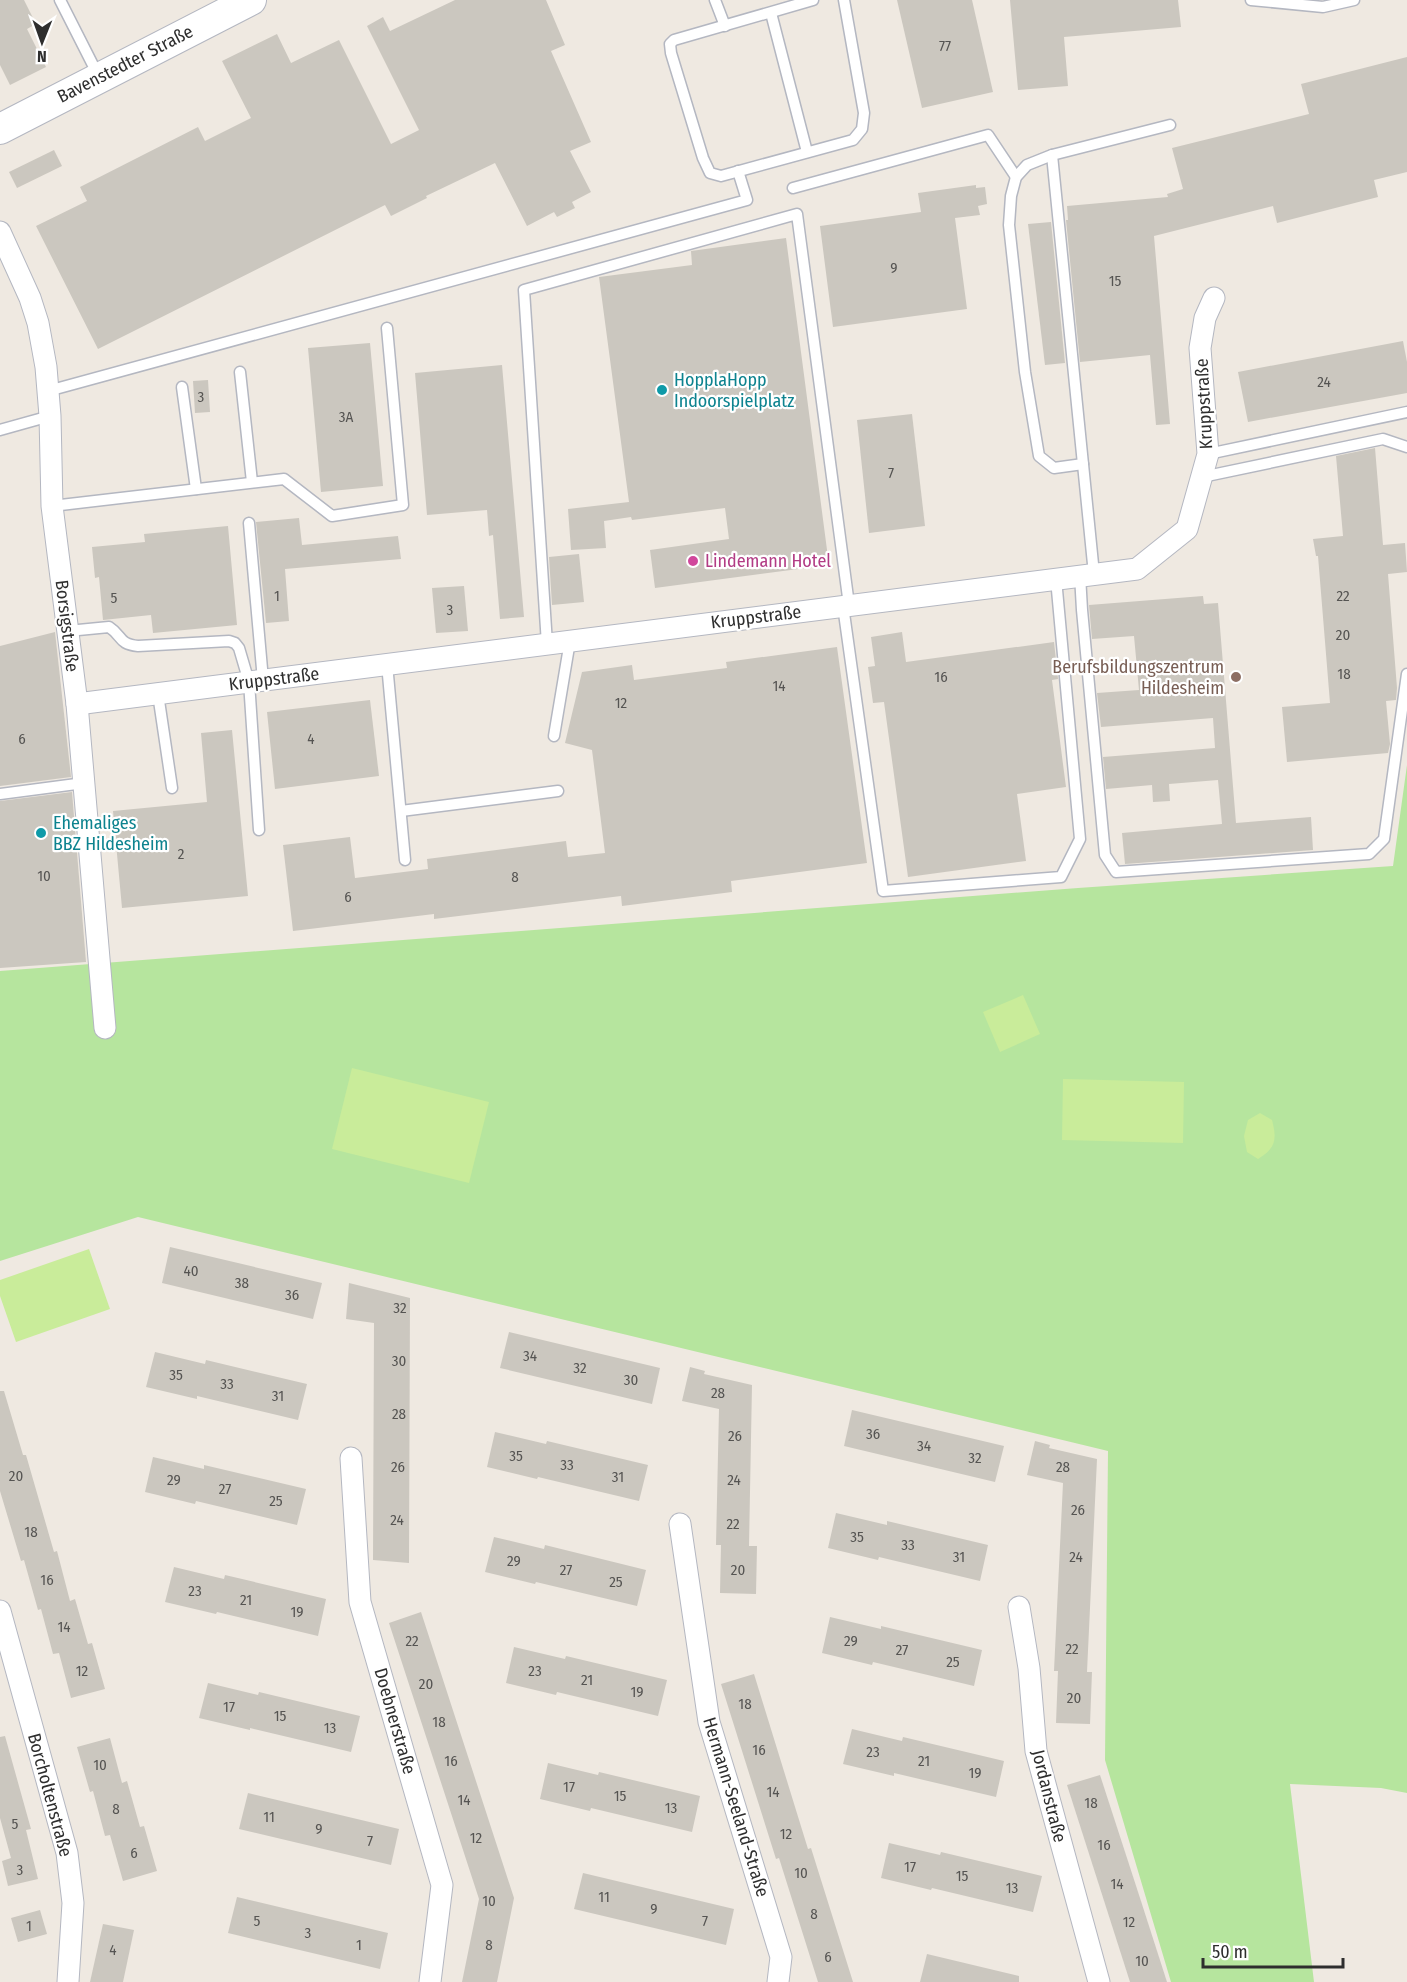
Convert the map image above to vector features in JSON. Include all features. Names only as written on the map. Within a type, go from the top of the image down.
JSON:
[{"type":"street","name":"Bavenstedter Straße","points":[[0,129],[235,4]]},
{"type":"street","name":"Borsigstraße","points":[[0,232],[30,298],[38,323],[48,391],[52,506],[77,704],[105,1028]]},
{"type":"street","name":"Kruppstraße","points":[[77,704],[1137,569],[1187,529],[1202,477],[1208,454],[1200,348],[1205,318],[1214,298]]},
{"type":"street","name":"Doebnerstraße","points":[[351,1458],[360,1602],[442,1885],[430,1982]]},
{"type":"street","name":"Hermann-Seeland-Straße","points":[[680,1524],[709,1722],[781,1957],[778,1982]]},
{"type":"street","name":"Jordanstraße","points":[[1019,1607],[1029,1668],[1036,1751],[1099,1982]]},
{"type":"street","name":"Borcholtenstraße","points":[[0,1611],[67,1853],[73,1903],[68,1982]]},
{"type":"lane","points":[[60,0],[99,78]]},
{"type":"lane","points":[[715,0],[725,26]]},
{"type":"lane","points":[[813,0],[674,40],[670,44],[690,116],[710,172],[721,176],[853,140],[862,129],[864,113],[844,0]]},
{"type":"lane","points":[[1251,0],[1323,7],[1354,0]]},
{"type":"lane","points":[[771,13],[807,152]]},
{"type":"lane","points":[[1083,464],[1054,468],[1039,456],[1008,225],[1011,196],[1016,177],[1027,165],[1052,155],[1170,125]]},
{"type":"lane","points":[[793,188],[988,135],[1016,177]]},
{"type":"lane","points":[[1052,155],[1083,464],[1087,574],[1082,610],[1105,855],[1116,872],[1369,854],[1384,839],[1407,674]]},
{"type":"lane","points":[[48,391],[747,200],[738,171]]},
{"type":"lane","points":[[547,644],[524,290],[797,214],[883,891],[1061,877],[1080,839],[1056,579]]},
{"type":"lane","points":[[52,506],[285,478],[332,516],[403,505],[387,328]]},
{"type":"lane","points":[[240,372],[252,482]]},
{"type":"lane","points":[[182,387],[196,489]]},
{"type":"lane","points":[[1208,454],[1407,412]]},
{"type":"lane","points":[[0,430],[50,416]]},
{"type":"lane","points":[[1202,477],[1383,439],[1407,447]]},
{"type":"lane","points":[[249,523],[256,681],[259,830]]},
{"type":"lane","points":[[68,631],[110,627],[120,640],[129,645],[138,646],[229,641],[239,648],[256,681]]},
{"type":"lane","points":[[554,736],[570,641]]},
{"type":"lane","points":[[387,664],[405,860]]},
{"type":"lane","points":[[158,694],[172,788]]},
{"type":"lane","points":[[0,794],[84,783]]},
{"type":"lane","points":[[401,811],[558,791]]},
{"type":"green space","points":[[1407,765],[1407,1793],[1381,1788],[1290,1784],[1314,1982],[1171,1982],[1105,1760],[1108,1451],[138,1217],[0,1261],[0,971],[1393,866]]},
{"type":"green space","points":[[1023,995],[1040,1034],[1000,1052],[983,1012]]},
{"type":"green space","points":[[352,1068],[489,1102],[469,1183],[332,1149]]},
{"type":"green space","points":[[1063,1079],[1184,1082],[1183,1143],[1062,1140]]},
{"type":"green space","points":[[1260,1113],[1272,1120],[1275,1138],[1272,1147],[1258,1159],[1247,1152],[1244,1136],[1248,1120]]},
{"type":"green space","points":[[89,1249],[110,1309],[16,1342],[0,1296],[0,1280]]},
{"type":"building","points":[[0,0],[24,0],[36,24],[27,29],[46,67],[10,85],[0,65]]},
{"type":"building","points":[[455,0],[546,0],[565,45],[551,51],[591,142],[570,151],[591,192],[572,202],[575,208],[557,217],[554,212],[527,226],[495,163],[426,196],[427,198],[391,216],[385,205],[98,349],[36,226],[87,201],[80,187],[198,127],[205,141],[251,118],[222,61],[277,34],[291,63],[339,40],[391,144],[419,130],[367,26],[383,17],[390,31]]},
{"type":"building","points":[[897,0],[972,0],[993,92],[922,108]]},
{"type":"building","points":[[1010,0],[1178,0],[1181,27],[1064,37],[1068,86],[1018,90]]},
{"type":"building","points":[[1407,57],[1407,172],[1374,180],[1378,197],[1277,223],[1273,206],[1154,236],[1170,424],[1156,425],[1150,355],[1080,362],[1066,220],[1068,220],[1067,206],[1168,197],[1167,194],[1183,189],[1172,148],[1309,114],[1301,84]]},
{"type":"building","points":[[54,150],[62,166],[17,188],[9,172]]},
{"type":"building","points":[[976,185],[976,188],[985,187],[987,204],[978,206],[980,215],[955,218],[967,309],[833,327],[820,226],[921,212],[918,193]]},
{"type":"building","points":[[1051,222],[1065,363],[1045,365],[1028,224]]},
{"type":"building","points":[[786,238],[829,565],[655,588],[650,550],[729,539],[725,508],[632,520],[631,517],[604,521],[606,548],[571,550],[568,509],[629,502],[599,277],[692,265],[691,251]]},
{"type":"building","points":[[1403,341],[1407,362],[1407,393],[1248,422],[1238,372]]},
{"type":"building","points":[[370,343],[383,486],[321,492],[308,348]]},
{"type":"building","points":[[502,365],[524,617],[500,619],[493,535],[489,536],[487,510],[427,515],[415,373]]},
{"type":"building","points":[[208,380],[210,412],[195,413],[193,381]]},
{"type":"building","points":[[912,414],[925,526],[869,533],[857,420]]},
{"type":"building","points":[[1375,448],[1383,545],[1405,543],[1407,572],[1388,574],[1397,688],[1396,700],[1386,701],[1390,744],[1388,753],[1287,762],[1282,707],[1330,703],[1318,556],[1316,556],[1313,539],[1343,536],[1336,456]]},
{"type":"building","points":[[299,518],[302,545],[398,536],[401,559],[285,569],[289,621],[266,623],[256,522]]},
{"type":"building","points":[[228,526],[237,625],[153,633],[151,615],[103,620],[99,577],[95,578],[92,547],[145,542],[144,534]]},
{"type":"building","points":[[579,554],[584,602],[552,605],[549,557]]},
{"type":"building","points":[[464,586],[468,631],[436,633],[432,588]]},
{"type":"building","points":[[1203,596],[1204,604],[1218,603],[1236,823],[1311,817],[1313,850],[1125,864],[1122,833],[1222,824],[1218,780],[1169,784],[1170,801],[1153,802],[1152,785],[1106,789],[1103,757],[1215,748],[1213,718],[1101,727],[1097,693],[1139,690],[1134,636],[1092,639],[1089,605]]},
{"type":"building","points":[[55,632],[71,777],[0,786],[0,646]]},
{"type":"building","points":[[902,632],[906,662],[1054,642],[1058,679],[1052,680],[1066,787],[1017,794],[1026,861],[908,877],[884,702],[873,703],[868,667],[875,666],[871,637]]},
{"type":"building","points":[[837,647],[867,863],[731,881],[732,892],[622,906],[621,896],[434,919],[434,914],[293,931],[283,845],[350,837],[355,878],[428,869],[427,859],[566,841],[568,857],[605,853],[592,750],[565,743],[582,672],[632,665],[634,680],[727,668],[726,662]]},
{"type":"building","points":[[370,700],[379,776],[275,789],[267,712]]},
{"type":"building","points":[[232,730],[248,896],[122,908],[113,811],[207,802],[201,733]]},
{"type":"building","points":[[72,792],[86,962],[0,968],[0,801]]},
{"type":"building","points":[[170,1247],[322,1283],[313,1319],[162,1283]]},
{"type":"building","points":[[349,1283],[410,1298],[409,1563],[373,1560],[374,1323],[346,1319]]},
{"type":"building","points":[[509,1332],[660,1368],[652,1404],[500,1368]]},
{"type":"building","points":[[155,1352],[205,1364],[206,1360],[307,1384],[298,1420],[197,1396],[197,1399],[146,1387]]},
{"type":"building","points":[[690,1367],[705,1371],[704,1374],[752,1385],[749,1546],[757,1546],[756,1594],[720,1593],[721,1545],[716,1545],[719,1409],[682,1401]]},
{"type":"building","points":[[0,1391],[4,1391],[23,1455],[26,1455],[54,1552],[57,1551],[70,1601],[75,1599],[88,1644],[92,1643],[105,1689],[71,1698],[59,1653],[53,1654],[41,1609],[38,1610],[24,1560],[21,1561],[0,1491]]},
{"type":"building","points":[[852,1410],[1004,1446],[995,1482],[844,1446]]},
{"type":"building","points":[[495,1432],[546,1444],[547,1441],[648,1465],[639,1501],[487,1467]]},
{"type":"building","points":[[1035,1441],[1050,1445],[1049,1448],[1097,1459],[1087,1672],[1092,1672],[1090,1724],[1056,1723],[1058,1671],[1054,1671],[1063,1483],[1027,1475]]},
{"type":"building","points":[[153,1457],[204,1469],[204,1465],[306,1489],[297,1525],[196,1501],[195,1504],[145,1492]]},
{"type":"building","points":[[836,1513],[887,1525],[887,1521],[988,1545],[980,1581],[879,1557],[878,1560],[828,1548]]},
{"type":"building","points":[[494,1537],[544,1549],[545,1545],[646,1570],[637,1606],[485,1572]]},
{"type":"building","points":[[174,1567],[224,1579],[225,1575],[326,1599],[318,1636],[165,1602]]},
{"type":"building","points":[[421,1612],[514,1898],[497,1982],[462,1982],[479,1899],[389,1623]]},
{"type":"building","points":[[830,1617],[881,1629],[881,1626],[982,1650],[974,1686],[873,1662],[872,1665],[822,1653]]},
{"type":"building","points":[[514,1647],[565,1659],[566,1656],[667,1680],[658,1716],[557,1692],[556,1695],[506,1683]]},
{"type":"building","points":[[754,1674],[808,1849],[811,1848],[853,1982],[818,1982],[779,1858],[776,1859],[721,1684]]},
{"type":"building","points":[[208,1683],[258,1695],[259,1692],[360,1716],[351,1752],[199,1718]]},
{"type":"building","points":[[852,1729],[902,1741],[903,1737],[1004,1761],[996,1797],[894,1773],[894,1776],[843,1764]]},
{"type":"building","points":[[5,1736],[31,1829],[26,1830],[38,1879],[8,1886],[2,1861],[11,1858],[0,1818],[0,1737]]},
{"type":"building","points":[[110,1738],[122,1783],[127,1781],[140,1827],[144,1826],[157,1871],[123,1881],[110,1835],[105,1836],[93,1791],[90,1792],[77,1747]]},
{"type":"building","points":[[548,1763],[598,1775],[599,1772],[700,1796],[692,1832],[591,1808],[590,1811],[540,1799]]},
{"type":"building","points":[[1100,1775],[1167,1982],[1130,1982],[1067,1785]]},
{"type":"building","points":[[248,1793],[399,1829],[391,1865],[239,1829]]},
{"type":"building","points":[[889,1843],[940,1855],[941,1852],[1042,1876],[1033,1912],[881,1878]]},
{"type":"building","points":[[583,1873],[734,1909],[726,1945],[574,1909]]},
{"type":"building","points":[[237,1897],[388,1933],[380,1969],[228,1933]]},
{"type":"building","points":[[40,1910],[47,1934],[18,1942],[11,1918]]},
{"type":"building","points":[[103,1924],[134,1930],[123,1982],[90,1982]]},
{"type":"building","points":[[927,1954],[1019,1976],[1019,1982],[920,1982]]},
{"type":"place","name":"HopplaHopp Indoorspielplatz","points":[[662,390]]},
{"type":"place","name":"Lindemann Hotel","points":[[693,561]]},
{"type":"place","name":"Berufsbildungszentrum Hildesheim","points":[[1236,677]]},
{"type":"place","name":"Ehemaliges BBZ Hildesheim","points":[[41,833]]}]
